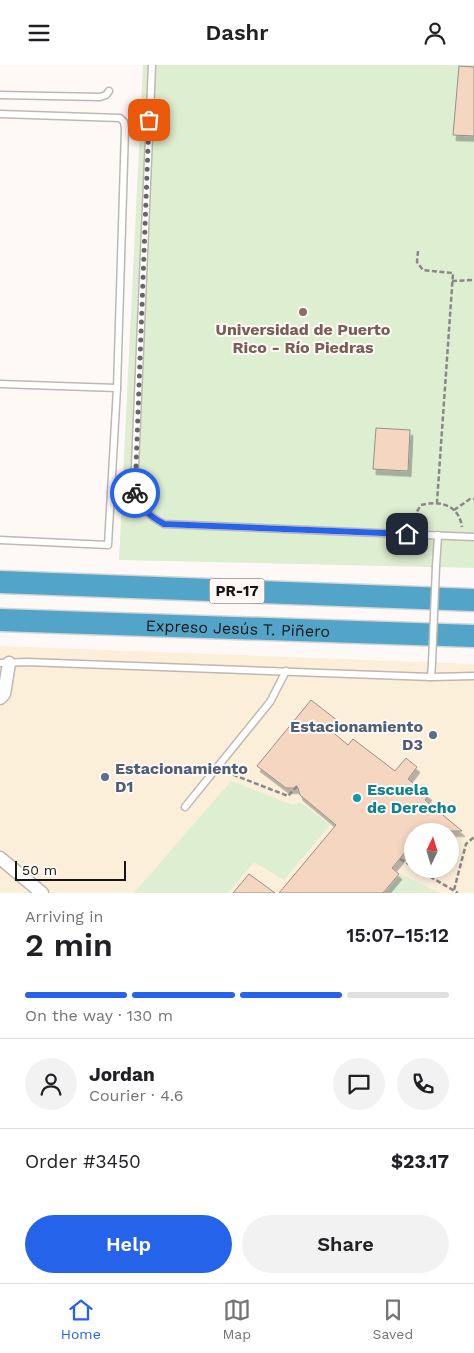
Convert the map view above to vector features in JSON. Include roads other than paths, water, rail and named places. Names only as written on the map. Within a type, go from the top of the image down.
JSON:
[{"type":"highway","name":"PR-17","points":[[0,582],[474,600]]},
{"type":"highway","name":"Expreso Jesús T. Piñero","points":[[0,620],[474,636]]},
{"type":"street","points":[[0,698],[4,693],[5,663]]},
{"type":"street","points":[[0,858],[42,893]]},
{"type":"lane","points":[[152,65],[134,490],[142,508],[152,518],[164,524],[474,537]]},
{"type":"lane","points":[[0,95],[100,97],[106,95],[109,91]]},
{"type":"lane","points":[[0,114],[120,119],[124,122],[117,388],[108,545],[0,540]]},
{"type":"lane","points":[[0,384],[117,388]]},
{"type":"lane","points":[[431,677],[438,535]]},
{"type":"lane","points":[[5,663],[27,662],[431,677],[474,676]]},
{"type":"lane","points":[[185,807],[270,702],[286,671]]},
{"type":"place","name":"Universidad de Puerto Rico - Río Piedras","points":[[303,312]]},
{"type":"place","name":"Estacionamiento D3","points":[[433,735]]},
{"type":"place","name":"Estacionamiento D1","points":[[105,777]]},
{"type":"place","name":"Escuela de Derecho","points":[[357,798]]}]
